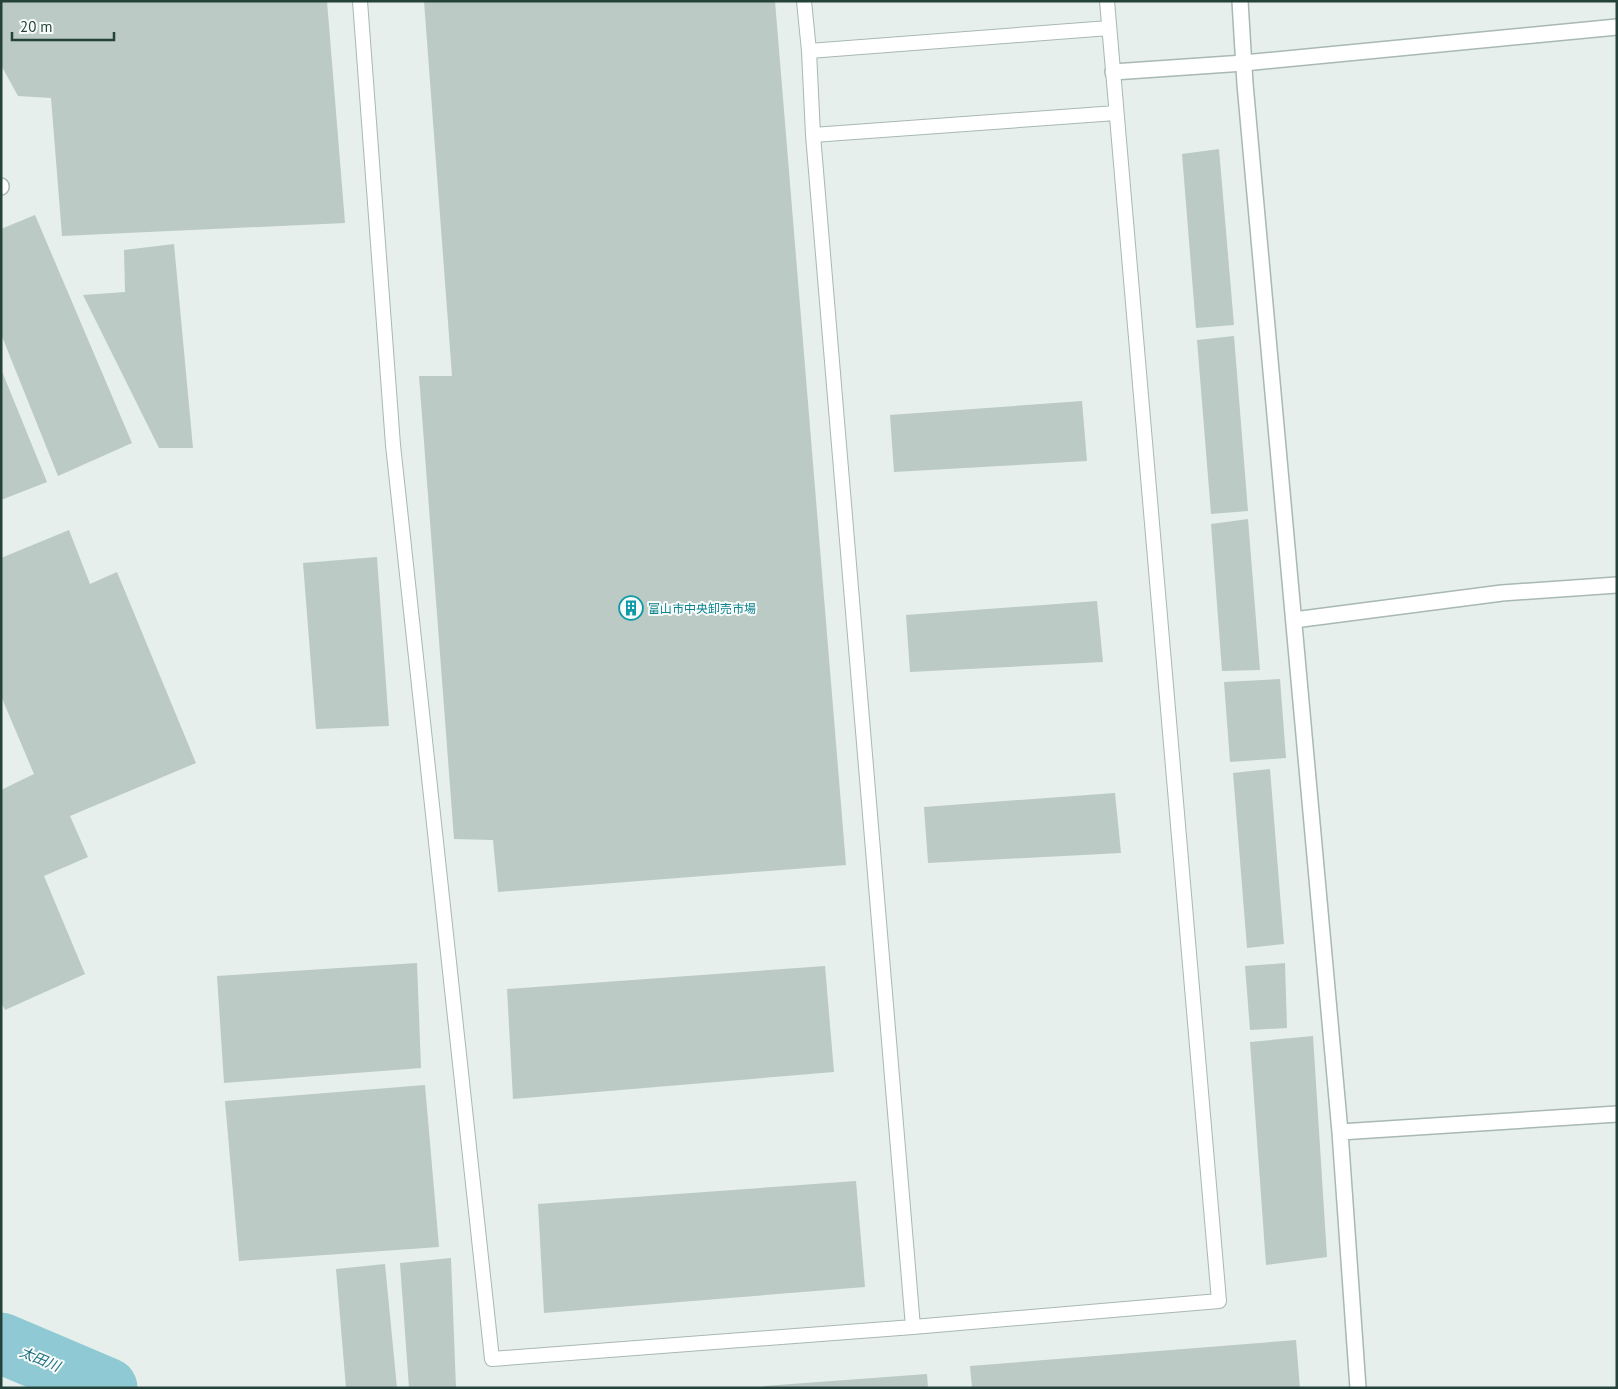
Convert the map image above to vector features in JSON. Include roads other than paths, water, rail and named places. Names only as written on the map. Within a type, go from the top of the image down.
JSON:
[{"type":"street","points":[[1240,1],[1246,94],[1340,1132],[1358,1388]]},
{"type":"street","points":[[1113,72],[1244,63],[1617,27]]},
{"type":"street","points":[[1294,620],[1502,593],[1617,585]]},
{"type":"street","points":[[1340,1132],[1617,1114]]},
{"type":"lane","points":[[360,1],[393,445],[492,1359],[913,1327],[1220,1301],[1107,1]]},
{"type":"lane","points":[[804,1],[809,51],[813,135],[913,1327]]},
{"type":"lane","points":[[809,51],[1109,28]]},
{"type":"lane","points":[[813,135],[1116,113]]},
{"type":"waterway","name":"太田川","points":[[1,1343],[107,1388]]},
{"type":"place","name":"富山市中央卸売市場","points":[[631,608]]}]
